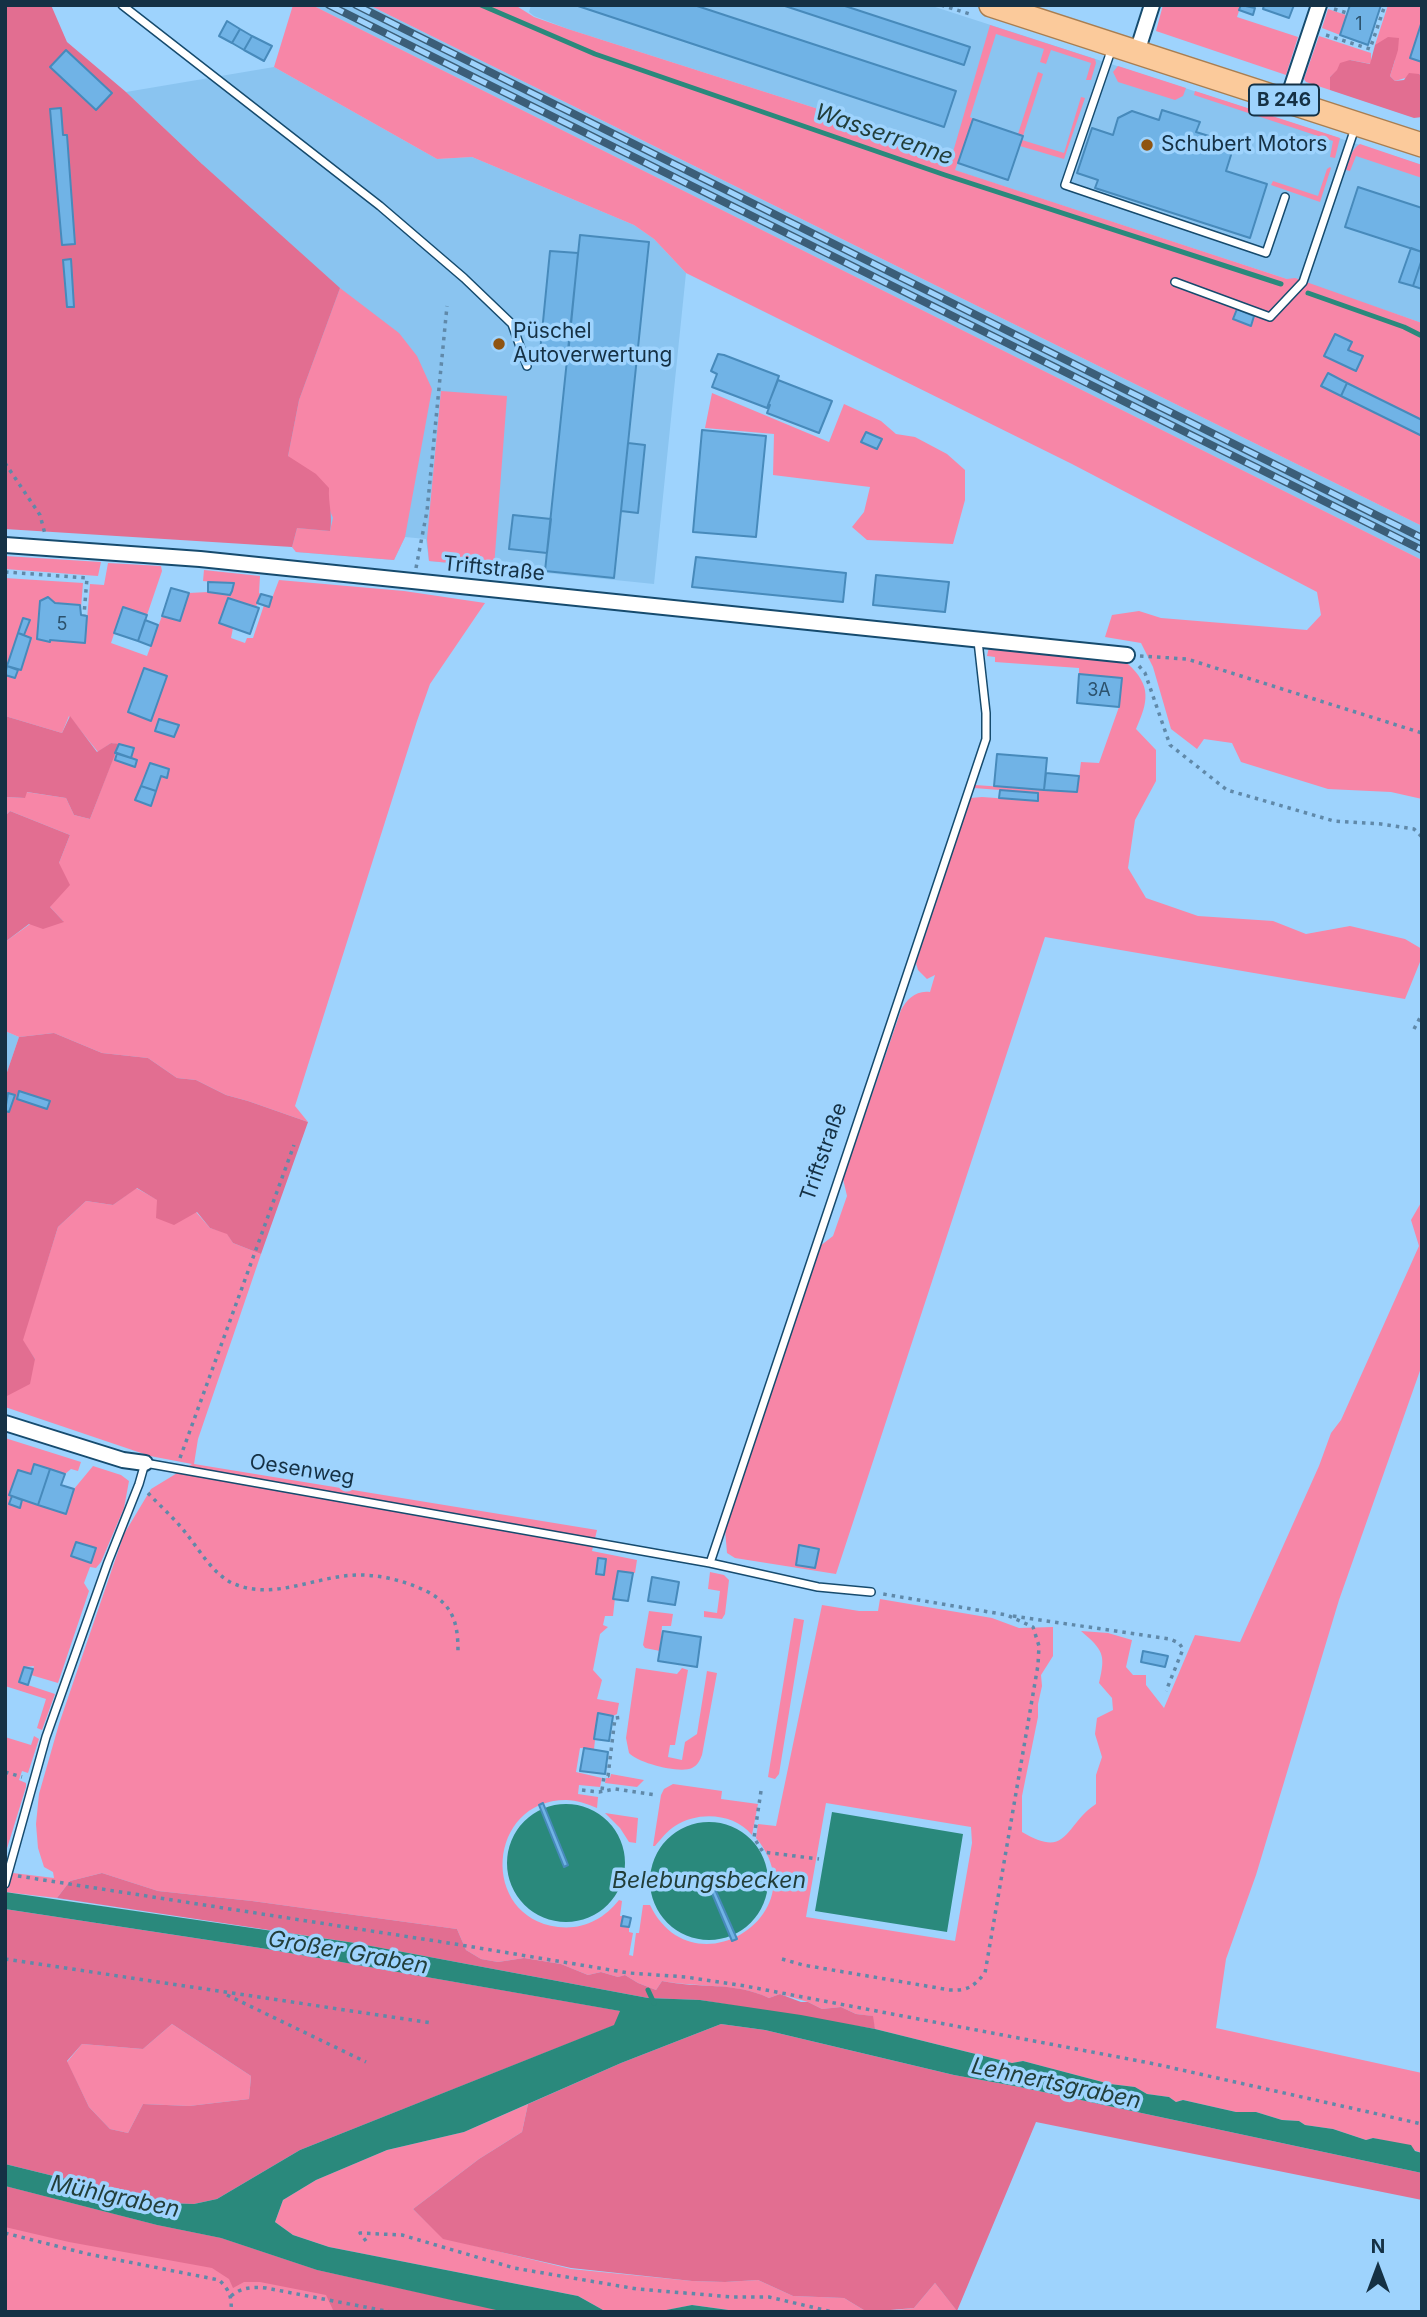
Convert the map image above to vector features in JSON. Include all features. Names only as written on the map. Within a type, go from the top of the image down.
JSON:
[{"type":"main road","name":"B 246","points":[[986,12],[1113,44],[1422,145]]},
{"type":"street","points":[[1137,52],[1153,5]]},
{"type":"street","points":[[1287,101],[1319,5]]},
{"type":"street","name":"Triftstraße","points":[[5,545],[200,559],[1128,655]]},
{"type":"street","name":"Oesenweg","points":[[5,1423],[123,1460],[145,1463]]},
{"type":"lane","points":[[122,5],[380,206],[464,278],[512,324],[527,366]]},
{"type":"lane","points":[[1113,44],[1065,185],[1266,253],[1285,197]]},
{"type":"lane","points":[[1175,282],[1270,317],[1303,282],[1357,124]]},
{"type":"lane","name":"Triftstraße","points":[[710,1563],[986,739],[986,713],[978,641]]},
{"type":"lane","points":[[5,1884],[46,1737],[86,1620],[145,1463]]},
{"type":"lane","name":"Oesenweg","points":[[145,1463],[710,1563]]},
{"type":"lane","points":[[710,1563],[818,1587],[871,1592]]},
{"type":"path","points":[[942,5],[986,12]]},
{"type":"path","points":[[1311,30],[1370,49],[1385,5]]},
{"type":"path","points":[[413,583],[427,511],[447,306]]},
{"type":"path","points":[[5,463],[40,515],[46,549]]},
{"type":"path","points":[[5,572],[88,579],[84,615]]},
{"type":"path","points":[[1128,655],[1186,659],[1422,733]]},
{"type":"path","points":[[1128,655],[1145,673],[1170,745],[1227,790],[1334,821],[1414,829],[1422,837]]},
{"type":"path","points":[[1414,1029],[1422,1014]]},
{"type":"path","points":[[176,1469],[294,1145]]},
{"type":"path","points":[[139,1484],[183,1530],[214,1569],[232,1583],[259,1589],[283,1589],[358,1575],[405,1581],[435,1596],[454,1615],[458,1631],[458,1652]]},
{"type":"path","points":[[871,1592],[1170,1639],[1179,1643],[1183,1649],[1166,1691]]},
{"type":"path","points":[[782,1959],[950,1990],[964,1990],[974,1986],[985,1973],[1038,1665],[1039,1646],[1033,1627],[1007,1615]]},
{"type":"path","points":[[602,1790],[604,1777],[608,1776],[615,1718],[623,1717]]},
{"type":"path","points":[[5,1772],[34,1781]]},
{"type":"path","points":[[582,1790],[615,1789],[656,1795]]},
{"type":"path","points":[[761,1791],[754,1838],[763,1852],[819,1859]]},
{"type":"path","points":[[9,1875],[629,1973],[685,1977],[745,1986],[1154,2064],[1422,2124]]},
{"type":"path","points":[[5,1958],[432,2024]]},
{"type":"path","points":[[222,1993],[366,2062]]},
{"type":"path","points":[[5,2233],[88,2254],[219,2280],[227,2287],[231,2296],[230,2312]]},
{"type":"path","points":[[366,2241],[360,2233],[402,2235],[514,2269],[636,2289],[733,2297],[769,2297],[833,2312]]},
{"type":"path","points":[[231,2296],[238,2290],[266,2288],[391,2312]]},
{"type":"shaded area","points":[[5,5],[51,5],[67,42],[126,92],[340,288],[299,400],[288,456],[316,474],[329,488],[330,531],[297,528],[292,547],[5,529]]},
{"type":"shaded area","points":[[293,5],[312,5],[1422,560],[1422,799],[1391,792],[1328,789],[1241,762],[1232,743],[1204,739],[1197,749],[1171,729],[1153,667],[1141,643],[1105,637],[1112,615],[1139,611],[1161,618],[1307,630],[1321,615],[1317,592],[1072,464],[686,273],[654,239],[634,225],[472,157],[437,159],[274,67]]},
{"type":"shaded area","points":[[312,5],[369,5],[1422,526],[1422,560]]},
{"type":"shaded area","points":[[369,5],[515,5],[534,17],[568,29],[953,152],[990,25],[1095,59],[1091,80],[1086,80],[1091,63],[1051,50],[1046,64],[1040,62],[1044,49],[996,34],[970,117],[973,119],[955,170],[1287,279],[1295,278],[1422,323],[1422,526]]},
{"type":"shaded area","points":[[531,5],[929,5],[1422,165],[1422,323],[1295,279],[1287,279],[948,168],[953,152],[568,29],[534,16],[529,12]]},
{"type":"shaded area","points":[[1163,5],[1241,5],[1237,17],[1298,37],[1286,75],[1156,31]]},
{"type":"shaded area","points":[[1388,5],[1422,5],[1422,21],[1410,58],[1422,62],[1422,76],[1419,74],[1395,81],[1390,76],[1395,60],[1375,45]]},
{"type":"shaded area","points":[[1328,9],[1346,15],[1340,35],[1322,28]]},
{"type":"shaded area","points":[[1319,36],[1371,53],[1371,64],[1350,60],[1330,77],[1330,90],[1306,82],[1304,79]]},
{"type":"shaded area","points":[[1388,37],[1399,38],[1390,76],[1395,81],[1404,80],[1409,73],[1422,76],[1422,117],[1414,118],[1330,90],[1330,77],[1340,63],[1350,60],[1370,64],[1375,45]]},
{"type":"shaded area","points":[[1118,66],[1186,88],[1183,96],[1175,100],[1118,82],[1113,72]]},
{"type":"shaded area","name":"Püschel Autoverwertung","points":[[274,67],[437,159],[472,157],[634,225],[654,239],[686,273],[654,584],[429,561],[426,539],[405,537],[394,560],[296,552],[292,547],[202,164],[126,92]]},
{"type":"shaded area","points":[[1038,72],[1043,74],[1023,136],[1018,134]]},
{"type":"shaded area","points":[[1195,91],[1340,138],[1335,158],[1330,157],[1333,141],[1194,95]]},
{"type":"shaded area","points":[[1081,97],[1085,98],[1064,159],[1020,146],[1022,140],[1064,153]]},
{"type":"shaded area","points":[[1360,144],[1422,165],[1422,178],[1356,156],[1350,171],[1346,170],[1352,152]]},
{"type":"shaded area","points":[[1330,167],[1320,202],[1271,185],[1273,181],[1318,196]]},
{"type":"shaded area","points":[[340,288],[399,333],[417,356],[432,389],[405,537],[394,560],[296,552],[292,547],[297,528],[330,531],[333,518],[328,506],[288,456],[299,400]]},
{"type":"shaded area","points":[[441,391],[507,396],[494,567],[429,561],[427,539]]},
{"type":"shaded area","points":[[712,393],[829,442],[844,404],[881,421],[896,434],[915,437],[947,454],[965,470],[965,500],[953,544],[867,540],[852,527],[864,512],[870,487],[773,475],[774,434],[705,428]]},
{"type":"shaded area","points":[[5,556],[101,562],[98,576],[5,569]]},
{"type":"shaded area","points":[[108,563],[161,566],[162,571],[147,615],[123,607],[111,643],[147,656],[162,616],[179,621],[189,593],[230,595],[234,584],[203,581],[204,570],[260,576],[261,594],[256,607],[228,598],[219,622],[233,628],[231,638],[245,643],[247,638],[253,638],[264,605],[269,606],[279,580],[404,591],[485,603],[430,684],[417,721],[295,1106],[308,1122],[226,1095],[196,1080],[177,1078],[148,1058],[102,1053],[54,1033],[19,1037],[5,1031],[5,942],[30,924],[63,921],[50,907],[59,863],[70,835],[10,811],[5,816],[5,797],[24,798],[26,792],[66,798],[74,815],[90,819],[115,753],[115,760],[134,767],[137,761],[131,758],[133,748],[111,743],[98,752],[69,716],[62,733],[5,716],[5,675],[15,678],[18,670],[21,670],[31,638],[24,635],[30,620],[23,618],[5,672],[5,578],[83,583],[81,608],[78,604],[55,603],[48,597],[40,602],[37,639],[85,643],[90,584],[104,585]],"holes":[[[144,668],[167,677],[151,720],[128,712]]]},
{"type":"shaded area","points":[[989,647],[1128,664],[1141,680],[1146,695],[1136,729],[1156,750],[1156,781],[1135,820],[1128,868],[1146,898],[1198,916],[1273,921],[1306,934],[1350,926],[1405,939],[1422,949],[1422,957],[1405,999],[1045,937],[836,1574],[735,1558],[727,1553],[725,1529],[820,1246],[833,1236],[847,1196],[843,1179],[901,1010],[912,996],[920,992],[930,992],[935,975],[927,979],[918,970],[916,963],[970,798],[1038,801],[1038,793],[974,788],[975,785],[1077,792],[1081,762],[1099,763],[1119,707],[1122,679],[1079,674],[1079,668],[995,662],[995,657],[987,656]]},
{"type":"shaded area","points":[[5,716],[62,733],[70,716],[97,752],[111,743],[119,744],[90,819],[74,815],[66,798],[27,792],[25,798],[5,797]]},
{"type":"shaded area","points":[[10,811],[70,835],[59,863],[70,885],[50,907],[64,922],[43,929],[29,924],[5,942],[5,816]]},
{"type":"shaded area","points":[[5,1031],[19,1037],[5,1078]]},
{"type":"shaded area","points":[[54,1033],[102,1053],[148,1058],[177,1078],[196,1080],[226,1095],[308,1122],[261,1254],[233,1243],[227,1234],[210,1228],[197,1212],[174,1225],[156,1218],[157,1200],[137,1188],[113,1205],[86,1201],[58,1227],[23,1340],[35,1359],[30,1384],[5,1397],[5,1078],[19,1037]]},
{"type":"shaded area","points":[[136,1188],[158,1200],[196,1212],[210,1228],[227,1233],[233,1243],[261,1254],[198,1439],[194,1464],[597,1530],[592,1551],[637,1560],[635,1573],[618,1571],[613,1616],[605,1616],[603,1625],[608,1627],[600,1634],[593,1670],[602,1680],[597,1699],[619,1703],[617,1714],[598,1714],[594,1749],[580,1748],[576,1772],[602,1778],[600,1787],[579,1785],[578,1794],[598,1797],[597,1808],[570,1800],[540,1805],[520,1818],[508,1838],[503,1860],[505,1882],[515,1903],[532,1919],[558,1927],[576,1927],[600,1918],[619,1900],[622,1901],[621,1926],[629,1927],[629,1932],[633,1933],[629,1955],[633,1956],[643,1905],[650,1905],[670,1931],[694,1943],[719,1943],[743,1933],[762,1916],[772,1893],[772,1866],[756,1838],[758,1824],[776,1826],[822,1605],[878,1611],[880,1599],[992,1618],[1019,1628],[1053,1627],[1053,1656],[1041,1675],[1038,1717],[1022,1796],[1022,1832],[1037,1840],[1049,1842],[1058,1841],[1065,1836],[1096,1804],[1096,1775],[1102,1757],[1095,1734],[1097,1718],[1113,1710],[1112,1698],[1099,1683],[1101,1653],[1081,1631],[1108,1633],[1132,1640],[1126,1667],[1133,1675],[1146,1675],[1146,1685],[1164,1708],[1195,1635],[1240,1642],[1319,1466],[1331,1433],[1341,1420],[1419,1246],[1411,1220],[1422,1201],[1422,1365],[1339,1600],[1256,1875],[1226,1959],[1216,2028],[1422,2073],[1422,2153],[1391,2142],[1373,2138],[1366,2140],[1333,2129],[1305,2125],[1299,2121],[1282,2120],[1256,2112],[1236,2112],[1183,2100],[1176,2102],[1169,2097],[1147,2094],[1135,2087],[1110,2084],[1023,2061],[1012,2063],[875,2029],[872,2016],[856,2014],[841,2007],[822,2009],[780,1994],[769,1998],[730,1987],[662,1981],[656,1990],[625,1975],[618,1977],[601,1972],[588,1975],[561,1964],[524,1958],[498,1962],[481,1959],[466,1950],[457,1929],[158,1891],[102,1873],[70,1881],[57,1898],[5,1892],[5,1872],[54,1878],[53,1872],[44,1867],[38,1848],[36,1824],[39,1794],[59,1724],[124,1534],[151,1489],[192,1464],[150,1456],[5,1407],[6,1395],[35,1359],[22,1340],[58,1227],[86,1201],[113,1205]],"holes":[[[826,1803],[971,1827],[972,1843],[955,1941],[806,1917]]]},
{"type":"shaded area","points":[[5,1438],[81,1462],[78,1471],[71,1469],[65,1474],[35,1464],[31,1474],[18,1470],[9,1495],[12,1496],[9,1504],[20,1507],[22,1500],[66,1514],[74,1489],[93,1466],[121,1475],[129,1481],[124,1508],[101,1562],[96,1568],[90,1567],[84,1583],[89,1591],[58,1683],[31,1675],[34,1666],[24,1667],[19,1682],[55,1694],[42,1730],[37,1728],[46,1699],[5,1686]]},
{"type":"shaded area","points":[[710,1572],[724,1575],[729,1580],[722,1619],[704,1617],[704,1611],[717,1613],[720,1591],[708,1589]]},
{"type":"shaded area","points":[[649,1611],[673,1614],[671,1626],[662,1626],[660,1651],[645,1648],[643,1645]]},
{"type":"shaded area","points":[[794,1618],[804,1620],[779,1774],[775,1779],[768,1777]]},
{"type":"shaded area","points":[[636,1668],[677,1674],[682,1668],[688,1670],[675,1745],[670,1745],[668,1757],[682,1760],[685,1742],[697,1734],[707,1671],[717,1673],[702,1755],[692,1768],[678,1770],[659,1766],[629,1753],[626,1738]]},
{"type":"shaded area","points":[[34,1736],[39,1739],[28,1773],[22,1771],[19,1780],[26,1783],[26,1787],[5,1855],[5,1737],[31,1745]]},
{"type":"shaded area","points":[[611,1774],[644,1780],[637,1787],[605,1783]]},
{"type":"shaded area","points":[[673,1784],[722,1791],[721,1799],[758,1804],[752,1835],[736,1822],[705,1816],[675,1826],[653,1846],[661,1795],[664,1789]]},
{"type":"shaded area","points":[[605,1813],[638,1818],[636,1843],[629,1842]]},
{"type":"shaded area","points":[[102,1873],[158,1891],[457,1929],[466,1950],[481,1959],[498,1962],[524,1958],[561,1964],[588,1975],[601,1972],[618,1977],[625,1975],[656,1990],[662,1981],[742,1989],[769,1998],[780,1994],[822,2009],[841,2007],[856,2014],[873,2016],[875,2029],[700,2000],[648,1998],[355,1943],[57,1898],[70,1881]]},
{"type":"shaded area","points":[[5,1909],[267,1949],[621,2011],[615,2025],[300,2150],[217,2199],[194,2204],[163,2203],[5,2164]],"holes":[[[172,2024],[251,2076],[249,2099],[189,2106],[143,2104],[128,2133],[110,2129],[89,2107],[67,2061],[82,2044],[143,2049]]]},
{"type":"shaded area","points":[[172,2024],[251,2076],[249,2099],[189,2106],[143,2104],[128,2133],[110,2129],[89,2107],[67,2062],[82,2044],[143,2049]]},
{"type":"shaded area","points":[[721,2024],[765,2030],[954,2075],[1422,2173],[1422,2200],[1036,2122],[957,2311],[935,2283],[914,2308],[867,2312],[844,2298],[793,2296],[758,2280],[692,2281],[571,2268],[443,2239],[413,2209],[479,2159],[522,2132],[528,2104],[621,2063]]},
{"type":"shaded area","points":[[528,2104],[522,2132],[479,2159],[413,2209],[443,2238],[571,2269],[692,2281],[758,2280],[793,2296],[844,2298],[867,2312],[743,2312],[692,2305],[662,2311],[603,2310],[578,2296],[329,2247],[293,2235],[275,2222],[283,2200],[316,2180],[387,2150],[464,2132]]},
{"type":"shaded area","points":[[5,2186],[157,2225],[221,2238],[317,2270],[505,2312],[5,2312]]},
{"type":"shaded area","points":[[5,2186],[157,2225],[221,2238],[317,2270],[504,2311],[334,2312],[326,2295],[260,2282],[244,2282],[233,2288],[229,2279],[212,2268],[69,2242],[5,2227]]},
{"type":"shaded area","points":[[935,2283],[958,2312],[879,2312],[914,2308]]},
{"type":"water","name":"Belebungsbecken","points":[[566,1804],[588,1809],[608,1821],[620,1841],[625,1863],[620,1885],[608,1905],[588,1917],[566,1922],[544,1917],[524,1905],[512,1885],[507,1863],[512,1841],[524,1821],[544,1809]]},
{"type":"water","points":[[832,1812],[963,1834],[947,1932],[815,1911]]},
{"type":"water","name":"Belebungsbecken","points":[[709,1822],[732,1827],[751,1839],[763,1858],[768,1881],[763,1904],[751,1923],[732,1935],[709,1940],[686,1935],[667,1923],[655,1904],[650,1881],[655,1858],[667,1839],[686,1827]]},
{"type":"water","points":[[5,1892],[355,1943],[648,1998],[700,2000],[875,2029],[1012,2063],[1023,2061],[1110,2084],[1135,2087],[1147,2094],[1169,2097],[1176,2102],[1183,2100],[1236,2112],[1256,2112],[1282,2120],[1333,2129],[1366,2140],[1373,2138],[1411,2145],[1415,2151],[1422,2153],[1422,2173],[954,2075],[765,2030],[721,2024],[621,2063],[464,2132],[387,2150],[316,2180],[283,2200],[275,2222],[293,2235],[329,2247],[578,2296],[603,2310],[661,2311],[692,2305],[743,2312],[505,2312],[317,2270],[221,2238],[157,2225],[5,2186],[5,2164],[163,2203],[194,2204],[217,2199],[300,2150],[614,2025],[620,2011],[267,1949],[5,1909]]},
{"type":"building","points":[[575,5],[694,5],[956,91],[944,127]]},
{"type":"building","points":[[782,5],[842,5],[970,47],[964,65]]},
{"type":"building","points":[[1241,5],[1255,8],[1253,15],[1239,10]]},
{"type":"building","points":[[1264,5],[1294,5],[1289,18],[1263,9]]},
{"type":"building","points":[[1350,5],[1381,5],[1368,45],[1340,35]]},
{"type":"building","points":[[227,21],[240,29],[232,43],[219,36]]},
{"type":"building","points":[[1422,21],[1422,62],[1410,58]]},
{"type":"building","points":[[240,29],[252,36],[244,50],[232,43]]},
{"type":"building","points":[[252,36],[272,46],[264,61],[244,50]]},
{"type":"building","points":[[66,50],[112,93],[96,110],[50,67]]},
{"type":"building","points":[[61,108],[63,135],[67,135],[75,244],[62,245],[50,109]]},
{"type":"building","points":[[1162,110],[1200,122],[1196,132],[1225,141],[1231,155],[1226,171],[1267,184],[1250,238],[1095,188],[1098,180],[1077,173],[1092,128],[1113,135],[1118,118],[1132,111],[1159,120]]},
{"type":"building","points":[[973,119],[1023,136],[1008,180],[958,163]]},
{"type":"building","points":[[1358,187],[1422,208],[1422,252],[1345,227]]},
{"type":"building","points":[[580,235],[649,242],[614,578],[545,571]]},
{"type":"building","points":[[1411,248],[1422,252],[1413,286],[1399,282]]},
{"type":"building","points":[[550,251],[578,253],[568,355],[540,352]]},
{"type":"building","points":[[71,259],[74,307],[67,307],[63,260]]},
{"type":"building","points":[[1422,259],[1422,289],[1413,286]]},
{"type":"building","points":[[1237,309],[1254,316],[1251,326],[1233,319]]},
{"type":"building","points":[[1335,334],[1352,342],[1348,350],[1363,356],[1356,371],[1324,356]]},
{"type":"building","points":[[718,354],[779,376],[767,408],[712,387],[717,374],[711,371]]},
{"type":"building","points":[[1328,373],[1347,383],[1341,396],[1321,386]]},
{"type":"building","points":[[778,380],[832,401],[819,433],[767,413]]},
{"type":"building","points":[[1347,383],[1422,420],[1422,436],[1341,396]]},
{"type":"building","points":[[702,430],[766,436],[756,537],[693,532]]},
{"type":"building","points":[[866,432],[882,439],[877,449],[861,442]]},
{"type":"building","points":[[628,443],[645,445],[638,513],[621,511]]},
{"type":"building","points":[[513,515],[551,519],[547,553],[509,549]]},
{"type":"building","points":[[696,557],[846,573],[843,602],[692,587]]},
{"type":"building","points":[[876,575],[949,582],[945,612],[873,605]]},
{"type":"building","points":[[208,582],[234,583],[230,595],[208,592]]},
{"type":"building","points":[[171,588],[189,593],[180,621],[162,616]]},
{"type":"building","points":[[261,594],[272,597],[269,607],[257,603]]},
{"type":"building","points":[[48,597],[55,603],[80,605],[81,615],[87,616],[85,643],[37,639],[40,601]]},
{"type":"building","points":[[228,598],[259,608],[250,634],[219,623]]},
{"type":"building","points":[[123,607],[147,615],[138,641],[114,633]]},
{"type":"building","points":[[23,618],[30,620],[24,635],[18,633]]},
{"type":"building","points":[[145,620],[158,625],[151,646],[138,641]]},
{"type":"building","points":[[18,633],[31,638],[21,670],[7,666]]},
{"type":"building","points":[[7,666],[18,670],[15,678],[5,675]]},
{"type":"building","points":[[144,668],[167,676],[151,721],[128,712]]},
{"type":"building","points":[[1079,674],[1122,678],[1119,707],[1077,703]]},
{"type":"building","points":[[159,719],[179,725],[174,737],[155,731]]},
{"type":"building","points":[[119,744],[134,748],[131,758],[115,753]]},
{"type":"building","points":[[117,753],[137,760],[135,767],[115,760]]},
{"type":"building","points":[[997,754],[1047,758],[1044,790],[994,786]]},
{"type":"building","points":[[150,763],[169,769],[167,778],[161,776],[156,791],[141,786]]},
{"type":"building","points":[[1046,773],[1079,776],[1077,792],[1044,790]]},
{"type":"building","points":[[141,786],[156,791],[151,806],[135,800]]},
{"type":"building","points":[[1000,790],[1038,793],[1038,801],[999,798]]},
{"type":"building","points":[[19,1091],[50,1101],[47,1109],[17,1099]]},
{"type":"building","points":[[8,1093],[15,1095],[9,1112],[5,1111]]},
{"type":"building","points":[[34,1464],[50,1469],[38,1505],[9,1495],[18,1470],[31,1474]]},
{"type":"building","points":[[50,1469],[65,1474],[61,1485],[74,1489],[66,1514],[38,1505]]},
{"type":"building","points":[[12,1496],[22,1500],[20,1508],[9,1504]]},
{"type":"building","points":[[76,1542],[96,1548],[91,1563],[71,1556]]},
{"type":"building","points":[[799,1545],[819,1549],[815,1568],[796,1565]]},
{"type":"building","points":[[598,1558],[606,1559],[604,1575],[596,1574]]},
{"type":"building","points":[[618,1571],[633,1573],[628,1601],[613,1599]]},
{"type":"building","points":[[652,1577],[679,1582],[675,1605],[648,1601]]},
{"type":"building","points":[[663,1631],[701,1637],[697,1667],[658,1661]]},
{"type":"building","points":[[1143,1651],[1168,1656],[1165,1667],[1141,1662]]},
{"type":"building","points":[[24,1667],[33,1669],[28,1685],[19,1682]]},
{"type":"building","points":[[598,1713],[613,1716],[609,1741],[594,1739]]},
{"type":"building","points":[[584,1748],[608,1752],[605,1774],[580,1771]]},
{"type":"building","points":[[543,1803],[568,1865],[564,1867],[539,1805]]},
{"type":"building","points":[[710,1878],[737,1939],[732,1941],[706,1879]]},
{"type":"building","points":[[623,1916],[631,1918],[629,1927],[621,1926]]},
{"type":"waterway","name":"Wasserrenne","points":[[481,5],[595,54],[945,175],[1281,284]]},
{"type":"waterway","name":"Wasserrenne","points":[[1308,293],[1422,336]]},
{"type":"waterway","points":[[648,1990],[654,2003]]},
{"type":"railway","points":[[329,5],[1422,550]]},
{"type":"railway","points":[[356,5],[1422,538]]},
{"type":"place","name":"Schubert Motors","points":[[1147,145]]},
{"type":"place","name":"Püschel Autoverwertung","points":[[499,344]]},
{"type":"water label","name":"Großer Graben","points":[[348,1953]]},
{"type":"water label","name":"Lehnertsgraben","points":[[1056,2084]]},
{"type":"water label","name":"Mühlgraben","points":[[115,2197]]}]
